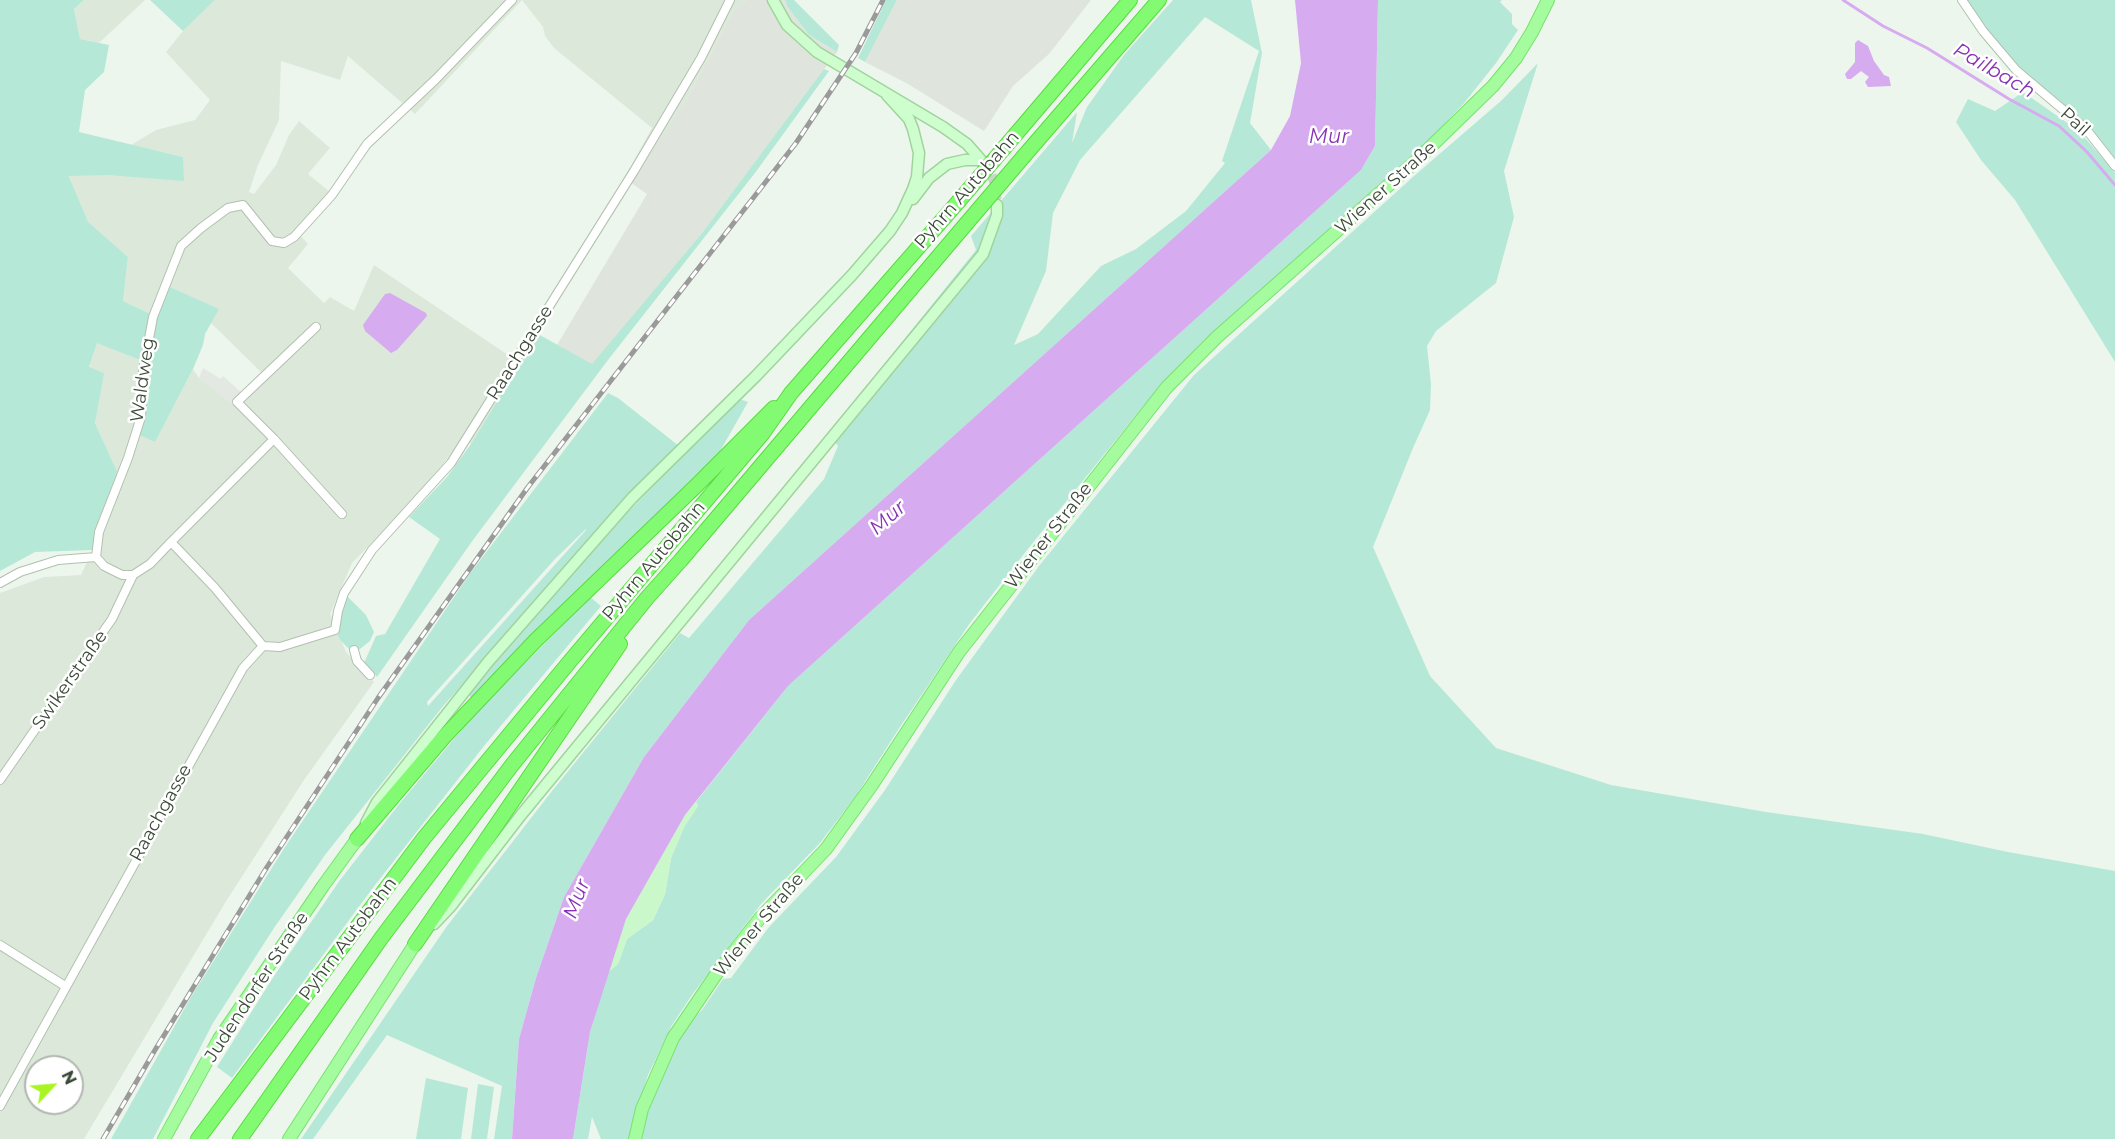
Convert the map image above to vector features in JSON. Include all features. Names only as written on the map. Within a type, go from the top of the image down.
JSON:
[{"type":"highway","name":"Pyhrn Autobahn","points":[[198,1139],[424,838],[763,433],[791,393],[1130,0]]},
{"type":"highway","name":"Pyhrn Autobahn","points":[[240,1139],[382,937],[512,765],[646,598],[681,560],[1159,0]]},
{"type":"highway","points":[[357,839],[444,737],[535,640],[697,485],[755,425],[791,393]]},
{"type":"highway","points":[[415,944],[556,736],[681,560]]},
{"type":"main road","points":[[357,839],[377,802],[496,653],[632,498],[756,376],[852,275],[874,251],[937,171],[956,161],[981,160],[967,144],[943,127],[817,52],[787,25],[773,0]]},
{"type":"main road","name":"Wiener Straße","points":[[635,1139],[642,1109],[673,1038],[717,973],[760,918],[826,849],[872,785],[959,652],[1167,387],[1217,338],[1417,160],[1493,86],[1516,58],[1548,0]]},
{"type":"main road","points":[[887,95],[909,119],[919,153],[917,177],[902,213]]},
{"type":"main road","points":[[289,1139],[415,944],[452,906],[521,814],[983,254],[997,215],[997,204]]},
{"type":"main road","name":"Judendorfer Straße","points":[[166,1136],[219,1039],[357,839]]},
{"type":"street","name":"Waldweg","points":[[96,557],[99,532],[128,458],[141,417],[143,371],[153,317],[181,246],[228,208],[243,205],[272,241],[284,243],[294,237],[332,195],[367,144],[436,79],[512,0]]},
{"type":"street","name":"Raachgasse","points":[[0,1106],[243,668],[263,646],[280,647],[335,630],[338,610],[344,593],[372,550],[451,463],[634,171],[701,58],[730,0]]},
{"type":"street","name":"Pail","points":[[1962,0],[1983,31],[2016,70],[2086,129],[2115,166]]},
{"type":"street","points":[[316,327],[237,402],[342,514]]},
{"type":"street","name":"Swikerstraße","points":[[0,780],[112,620],[133,575],[150,564],[274,439]]},
{"type":"street","points":[[171,542],[228,603],[263,646]]},
{"type":"street","points":[[0,583],[20,573],[58,560],[96,557],[104,566],[122,575],[133,575]]},
{"type":"street","points":[[354,650],[357,661],[370,675]]},
{"type":"street","points":[[0,945],[66,986]]},
{"type":"shaded area","points":[[0,0],[84,0],[74,9],[80,39],[109,45],[104,72],[85,90],[79,132],[183,157],[184,181],[108,175],[69,176],[88,222],[128,257],[123,301],[155,316],[168,286],[219,309],[205,334],[193,369],[155,442],[133,432],[138,413],[140,360],[97,343],[89,367],[104,373],[95,423],[117,471],[101,532],[92,550],[35,552],[0,571]]},
{"type":"shaded area","points":[[84,0],[145,0],[99,43],[80,39],[74,9]]},
{"type":"shaded area","points":[[150,0],[215,0],[183,31]]},
{"type":"shaded area","points":[[215,0],[522,0],[415,114],[348,56],[340,80],[281,61],[279,120],[258,165],[249,192],[254,194],[276,165],[289,135],[299,121],[330,148],[308,174],[330,192],[296,231],[308,244],[288,268],[324,303],[330,297],[354,311],[374,265],[520,363],[471,444],[462,438],[409,505],[352,563],[330,614],[346,652],[374,682],[304,780],[225,903],[84,1139],[0,1139],[0,593],[44,577],[81,575],[101,532],[117,471],[95,423],[103,373],[89,368],[97,342],[140,360],[138,413],[155,441],[193,369],[199,378],[232,403],[261,372],[211,323],[218,309],[168,286],[155,316],[123,301],[128,257],[88,223],[69,175],[108,175],[183,157],[131,145],[156,130],[195,120],[210,100],[166,52],[183,31]]},
{"type":"shaded area","points":[[522,0],[746,0],[733,11],[689,95],[664,135],[652,128],[554,48],[545,36],[543,27]]},
{"type":"shaded area","points":[[746,0],[785,0],[809,35],[837,52],[702,233],[592,365],[557,345],[647,194],[624,178],[652,128],[664,134],[689,95],[733,11]]},
{"type":"shaded area","points":[[785,0],[794,0],[839,45],[837,52],[809,35]]},
{"type":"shaded area","points":[[886,0],[897,0],[865,62],[858,58]]},
{"type":"shaded area","points":[[897,0],[1091,0],[1049,54],[1013,86],[984,131],[908,84],[865,62]]},
{"type":"shaded area","points":[[1173,0],[1251,0],[1262,53],[1250,123],[1271,150],[749,620],[644,757],[564,897],[536,978],[519,1039],[512,1139],[494,1139],[502,1086],[387,1035],[313,1139],[301,1139],[447,926],[552,791],[680,633],[689,638],[824,479],[838,446],[828,434],[976,250],[971,236],[1077,112],[1072,143],[1087,107],[1124,55]],"holes":[[[1205,17],[1259,51],[1222,161],[1225,163],[1186,211],[1136,249],[1101,266],[1038,334],[1014,345],[1046,271],[1053,213],[1080,160]]]},
{"type":"shaded area","points":[[1378,0],[1502,0],[1500,2],[1512,14],[1512,24],[1518,30],[1496,63],[1465,102],[1429,140],[1200,344],[1141,409],[1027,550],[970,623],[855,797],[820,843],[761,904],[692,995],[672,1025],[648,1075],[629,1139],[601,1139],[592,1117],[588,1139],[573,1139],[590,1032],[608,972],[618,964],[627,939],[653,920],[665,894],[671,858],[684,827],[698,806],[696,802],[788,686],[1361,170],[1375,146]]},
{"type":"shaded area","points":[[1967,0],[2115,0],[2115,166],[2086,129],[2033,85],[1964,4]]},
{"type":"shaded area","points":[[1538,63],[1504,171],[1514,217],[1496,283],[1436,331],[1427,346],[1431,384],[1430,410],[1373,547],[1430,676],[1496,748],[1611,785],[1766,812],[1923,834],[2115,871],[2115,1139],[630,1139],[650,1076],[673,1038],[702,1010],[723,979],[731,978],[769,927],[836,857],[885,790],[956,680],[1039,566],[1194,375],[1414,176],[1502,100]]},
{"type":"shaded area","points":[[824,69],[829,71],[755,173],[608,360],[473,540],[377,677],[364,663],[376,636],[385,634],[440,539],[409,517],[447,477],[471,444],[538,334],[592,364],[702,233]]},
{"type":"shaded area","points":[[2023,92],[2079,131],[2115,172],[2115,362],[2015,200],[1981,160],[1956,122],[1968,99],[1995,111]]},
{"type":"shaded area","points":[[203,368],[221,379],[223,376],[242,393],[232,404],[199,378]]},
{"type":"shaded area","points":[[608,393],[618,398],[679,446],[444,705],[325,855],[274,928],[213,1023],[153,1139],[111,1139],[191,997],[285,847],[471,572]],"holes":[[[586,530],[428,706],[427,702],[555,559]]]},
{"type":"shaded area","points":[[739,399],[748,402],[719,453],[540,626],[472,698],[467,694],[620,520]]},
{"type":"shaded area","points":[[344,593],[366,615],[374,632],[370,641],[360,649],[349,649],[335,630]]},
{"type":"shaded area","points":[[590,597],[601,606],[484,746],[375,885],[232,1078],[217,1067],[272,979],[340,880],[400,803],[475,714]]},
{"type":"shaded area","points":[[426,1078],[468,1088],[461,1139],[416,1139]]},
{"type":"shaded area","points":[[478,1084],[494,1087],[487,1139],[471,1139]]},
{"type":"sand","points":[[696,802],[698,806],[684,827],[671,858],[665,894],[653,920],[627,939],[618,964],[608,972],[626,919],[685,815]]},
{"type":"water","name":"Mur","points":[[1295,0],[1378,0],[1375,146],[1361,170],[788,686],[685,815],[626,919],[590,1032],[573,1139],[512,1139],[519,1039],[536,978],[564,897],[644,757],[749,620],[1271,150],[1290,116],[1301,63]]},
{"type":"water","points":[[1858,40],[1868,46],[1874,61],[1884,75],[1889,77],[1891,86],[1868,87],[1865,82],[1869,77],[1861,71],[1851,79],[1847,79],[1845,74],[1855,62],[1855,43]]},
{"type":"water","points":[[390,293],[426,313],[427,316],[397,350],[391,353],[365,331],[363,325],[385,294]]},
{"type":"waterway","name":"Pailbach","points":[[1843,0],[1883,26],[1927,48],[2009,99],[2059,126],[2087,152],[2115,185]]},
{"type":"tunnel","points":[[983,163],[990,171],[995,184],[997,205]]},
{"type":"railway","points":[[103,1139],[267,867],[378,698],[528,487],[796,143],[856,53],[883,0]]}]
